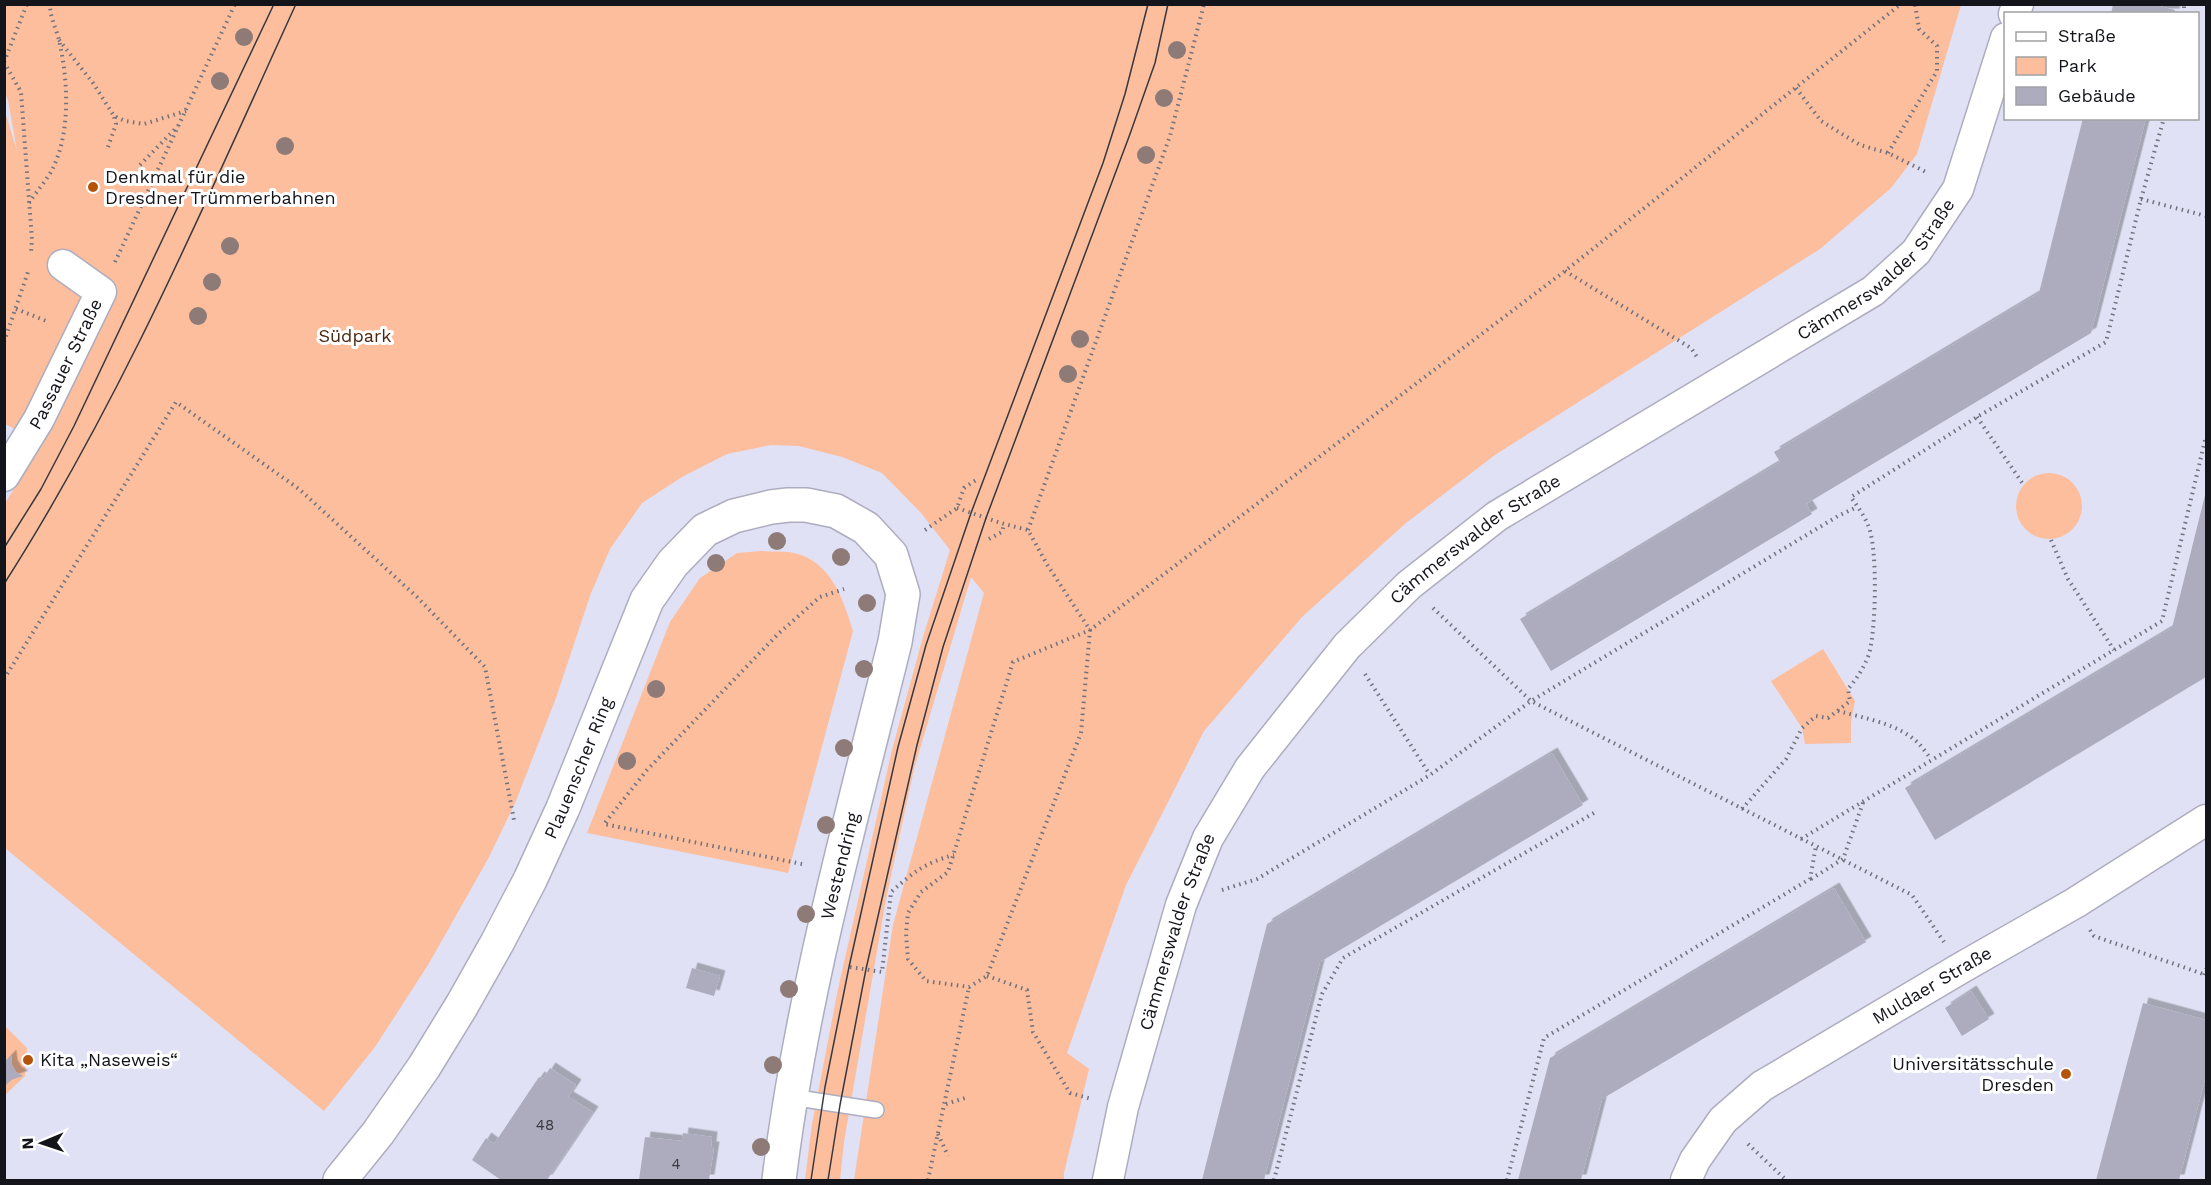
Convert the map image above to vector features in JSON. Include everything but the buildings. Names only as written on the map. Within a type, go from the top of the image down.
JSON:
[{"type":"street","name":"Cämmerswalder Straße","points":[[1108,1180],[1123,1107],[1181,905],[1208,838],[1250,768],[1347,646],[1409,585],[1497,516],[1873,291],[1917,252],[1958,189],[2004,44]]},
{"type":"street","name":"Passauer Straße","points":[[4,476],[39,419],[101,292],[63,265]]},
{"type":"street","name":"Plauenscher Ring","points":[[340,1180],[378,1133],[424,1066],[497,943],[530,880],[563,808],[647,600],[673,564],[705,530],[734,516],[788,505],[806,505],[836,511],[866,528],[891,555]]},
{"type":"street","name":"Westendring","points":[[779,1180],[791,1097],[817,961],[895,642],[903,594],[891,555]]},
{"type":"street","name":"Muldaer Straße","points":[[1686,1180],[1695,1160],[1723,1120],[1762,1086],[2075,903],[2206,820]]},
{"type":"lane","points":[[791,1097],[876,1110]]},
{"type":"path","points":[[4,342],[29,269],[32,240],[21,92],[4,62],[27,4]]},
{"type":"path","points":[[28,203],[52,169],[63,139],[66,90],[58,39],[50,16],[50,4]]},
{"type":"path","points":[[101,292],[236,4]]},
{"type":"path","points":[[1028,530],[1170,136],[1204,4]]},
{"type":"path","points":[[957,508],[1028,530],[1048,566],[1090,630],[1081,733],[987,976],[969,987],[926,981],[908,959],[906,933],[908,913],[921,892],[948,872],[1013,662],[1090,630],[1565,271],[1901,4]]},
{"type":"path","points":[[1888,153],[1937,71],[1937,46],[1919,29],[1915,4]]},
{"type":"path","points":[[58,39],[93,83],[114,117],[116,124],[108,147]]},
{"type":"path","points":[[1796,88],[1821,121],[1860,145],[1888,153],[1958,189]]},
{"type":"path","points":[[114,117],[144,124],[186,111]]},
{"type":"path","points":[[1742,809],[1786,759],[1803,728],[1816,716],[1828,718],[1850,701],[1848,689],[1862,671],[1872,639],[1874,576],[1868,525],[1851,498],[1977,417],[2106,342],[2141,199],[2163,120]]},
{"type":"path","points":[[140,165],[181,123]]},
{"type":"path","points":[[2141,199],[2206,216]]},
{"type":"path","points":[[1565,271],[1691,348],[1716,386]]},
{"type":"path","points":[[16,309],[40,318]]},
{"type":"path","points":[[4,679],[176,402],[299,489],[417,597],[485,667],[514,820]]},
{"type":"path","points":[[1977,417],[2024,484]]},
{"type":"path","points":[[1800,839],[2162,621],[2206,436]]},
{"type":"path","points":[[925,530],[957,508],[964,488],[976,480]]},
{"type":"path","points":[[1181,905],[1257,879],[1430,775],[1531,700],[1812,531],[1857,507]]},
{"type":"path","points":[[989,539],[1002,532],[1004,524]]},
{"type":"path","points":[[2051,540],[2068,579],[2114,651]]},
{"type":"path","points":[[1409,585],[1531,700],[1912,895],[1961,968]]},
{"type":"path","points":[[802,864],[604,824],[655,762],[778,634],[820,597],[844,589]]},
{"type":"path","points":[[1347,646],[1430,775]]},
{"type":"path","points":[[1838,711],[1875,721],[1900,731],[1918,743],[1931,759]]},
{"type":"path","points":[[1507,1180],[1544,1038],[1843,859],[1864,799]]},
{"type":"path","points":[[1274,1180],[1322,994],[1343,958],[1594,813]]},
{"type":"path","points":[[1810,879],[1816,846]]},
{"type":"path","points":[[817,961],[882,972],[891,892],[918,868],[954,855]]},
{"type":"path","points":[[2094,936],[2205,975],[2206,969]]},
{"type":"path","points":[[987,976],[1027,990],[1033,1032],[1070,1093],[1088,1098]]},
{"type":"path","points":[[928,1180],[969,987]]},
{"type":"path","points":[[945,1104],[968,1097]]},
{"type":"path","points":[[1723,1120],[1786,1180]]},
{"type":"path","points":[[938,1134],[948,1156]]},
{"type":"green space","name":"Südpark","points":[[5,5],[1961,5],[1917,154],[1891,188],[1820,249],[1495,455],[1406,523],[1302,617],[1204,731],[1126,885],[1067,1053],[1089,1069],[1064,1180],[854,1180],[893,925],[984,593],[971,577],[914,769],[886,899],[844,1142],[840,1180],[805,1180],[812,1124],[838,989],[892,750],[950,550],[921,513],[882,473],[842,457],[799,446],[771,445],[727,454],[682,477],[642,503],[610,549],[591,593],[556,698],[516,801],[488,859],[428,965],[375,1047],[324,1111],[5,848],[5,503],[43,444],[5,424],[4,108],[17,151],[5,94]]},
{"type":"green space","points":[[2049,473],[2062,475],[2077,488],[2082,506],[2080,519],[2067,534],[2049,539],[2036,537],[2021,524],[2016,506],[2018,493],[2031,478]]},
{"type":"green space","points":[[761,551],[794,553],[807,557],[817,564],[834,583],[840,594],[853,631],[788,873],[587,833],[670,622],[700,578],[737,553]]},
{"type":"green space","points":[[1823,649],[1855,701],[1851,722],[1851,743],[1805,744],[1802,728],[1771,681]]},
{"type":"green space","points":[[5,1026],[27,1048],[25,1076],[5,1095]]},
{"type":"tram line","points":[[4,548],[41,489],[74,426],[274,4]]},
{"type":"tram line","points":[[4,584],[46,515],[124,372],[195,226],[296,4]]},
{"type":"tram line","points":[[811,1180],[825,1087],[849,967],[898,747],[926,645],[971,513],[1103,163],[1125,94],[1148,4]]},
{"type":"tram line","points":[[828,1180],[866,969],[917,745],[943,647],[986,518],[1155,63],[1168,4]]},
{"type":"place","name":"Denkmal für die Dresdner Trümmerbahnen","points":[[93,187]]},
{"type":"place","name":"Kita „Naseweis“","points":[[28,1060]]},
{"type":"place","name":"Universitätsschule Dresden","points":[[2066,1074]]}]
